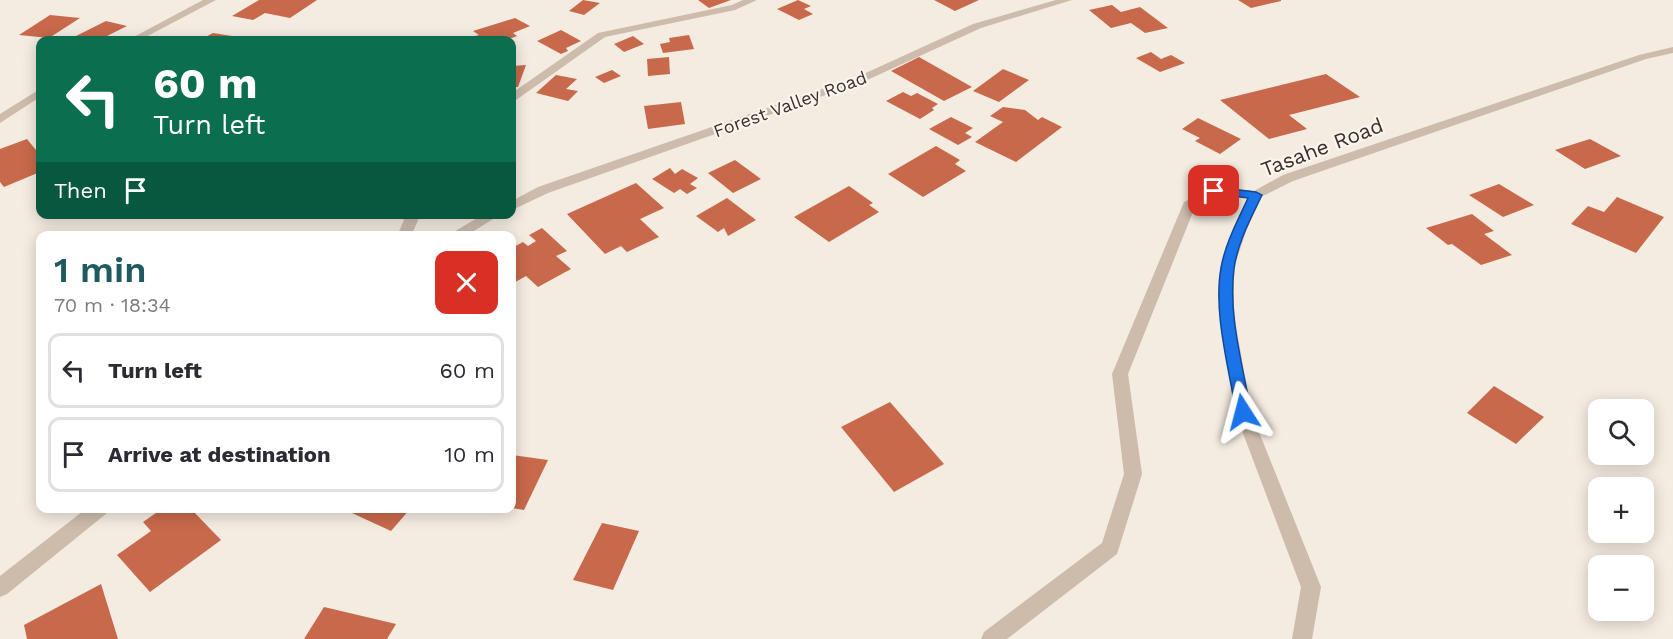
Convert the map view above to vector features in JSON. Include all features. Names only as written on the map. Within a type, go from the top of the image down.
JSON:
[{"type":"street","points":[[141,36],[211,0]]},
{"type":"street","points":[[516,95],[602,35],[735,7],[752,0]]},
{"type":"street","name":"Forest Valley Road","points":[[516,204],[543,190],[861,80],[977,26],[1067,0]]},
{"type":"street","name":"Tasahe Road","points":[[1302,639],[1311,587],[1243,412],[1227,314],[1227,268],[1240,228],[1256,195],[1288,178],[1643,57],[1673,50]]},
{"type":"street","points":[[0,119],[36,95]]},
{"type":"street","points":[[991,639],[1110,548],[1133,474],[1120,374],[1189,205],[1214,191],[1256,195]]},
{"type":"street","points":[[463,231],[486,219]]},
{"type":"street","points":[[0,588],[95,513]]},
{"type":"building","points":[[259,0],[317,0],[290,18],[265,13],[253,20],[232,16]]},
{"type":"building","points":[[583,0],[600,3],[584,15],[569,11]]},
{"type":"building","points":[[698,0],[731,0],[709,8]]},
{"type":"building","points":[[798,0],[811,6],[804,9],[813,14],[799,20],[777,9]]},
{"type":"building","points":[[934,0],[979,0],[955,11]]},
{"type":"building","points":[[1238,0],[1281,0],[1281,1],[1251,8]]},
{"type":"building","points":[[1112,5],[1121,12],[1140,7],[1168,28],[1145,33],[1131,23],[1111,28],[1089,10]]},
{"type":"building","points":[[50,15],[80,18],[52,36],[19,35]]},
{"type":"building","points":[[515,18],[530,26],[513,33],[516,36],[475,36],[479,35],[473,31]]},
{"type":"building","points":[[106,21],[127,26],[107,36],[76,36]]},
{"type":"building","points":[[561,30],[581,41],[566,48],[568,51],[561,54],[537,41]]},
{"type":"building","points":[[213,33],[232,36],[207,36]]},
{"type":"building","points":[[689,35],[694,49],[663,53],[660,44],[670,42],[669,38]]},
{"type":"building","points":[[633,36],[644,44],[624,52],[614,44]]},
{"type":"building","points":[[1151,52],[1161,59],[1171,55],[1185,63],[1160,72],[1136,58]]},
{"type":"building","points":[[669,57],[670,74],[648,76],[647,59]]},
{"type":"building","points":[[919,57],[972,87],[944,101],[891,71]]},
{"type":"building","points":[[526,65],[518,87],[516,87],[516,66]]},
{"type":"building","points":[[1003,69],[1029,80],[999,102],[973,91]]},
{"type":"building","points":[[612,70],[621,76],[604,83],[595,77]]},
{"type":"building","points":[[1326,74],[1360,97],[1289,115],[1307,129],[1269,139],[1220,100]]},
{"type":"building","points":[[556,75],[577,79],[566,89],[578,91],[568,101],[536,93]]},
{"type":"building","points":[[903,92],[911,96],[917,93],[938,104],[932,108],[934,110],[920,119],[886,101]]},
{"type":"building","points":[[681,102],[685,124],[648,129],[644,106]]},
{"type":"building","points":[[1003,107],[1025,110],[1038,120],[1042,117],[1062,127],[1016,162],[975,142],[1003,122],[990,116]]},
{"type":"building","points":[[951,117],[973,128],[965,133],[972,137],[958,145],[929,129]]},
{"type":"building","points":[[1198,118],[1241,139],[1220,154],[1195,141],[1200,138],[1182,129]]},
{"type":"building","points":[[27,139],[36,150],[36,174],[4,187],[0,182],[0,149]]},
{"type":"building","points":[[1590,139],[1621,156],[1585,169],[1555,150]]},
{"type":"building","points":[[936,146],[960,160],[955,164],[966,171],[923,197],[888,174]]},
{"type":"building","points":[[735,160],[761,179],[733,193],[708,173]]},
{"type":"building","points":[[670,168],[675,174],[682,169],[698,178],[690,184],[697,188],[687,194],[680,189],[674,193],[652,179]]},
{"type":"building","points":[[636,183],[664,208],[640,219],[659,237],[627,252],[621,246],[605,254],[567,214]]},
{"type":"building","points":[[1499,184],[1534,205],[1503,217],[1469,195]]},
{"type":"building","points":[[849,186],[873,203],[869,205],[879,212],[829,242],[794,217]]},
{"type":"building","points":[[1617,197],[1664,217],[1636,253],[1571,224],[1588,206],[1604,212]]},
{"type":"building","points":[[727,198],[756,220],[728,236],[724,228],[718,232],[696,216]]},
{"type":"building","points":[[1472,214],[1494,231],[1484,234],[1512,255],[1481,265],[1452,244],[1448,245],[1426,228]]},
{"type":"building","points":[[542,228],[567,251],[556,256],[571,269],[538,287],[526,276],[516,282],[516,246],[523,242],[528,246],[536,241],[529,235]]},
{"type":"building","points":[[1494,386],[1544,417],[1516,444],[1467,413]]},
{"type":"building","points":[[890,402],[944,464],[894,492],[841,427]]},
{"type":"building","points":[[516,456],[548,460],[524,510],[516,509]]},
{"type":"building","points":[[156,513],[195,513],[221,540],[150,592],[117,555],[151,531],[143,522]]},
{"type":"building","points":[[352,513],[407,513],[391,531]]},
{"type":"building","points":[[602,523],[639,531],[613,590],[573,580]]},
{"type":"building","points":[[101,584],[118,639],[27,639],[24,625]]},
{"type":"building","points":[[324,607],[396,624],[387,639],[304,639]]},
{"type":"route","points":[[1214,191],[1256,195],[1240,228],[1227,268],[1227,314],[1243,412]]}]
